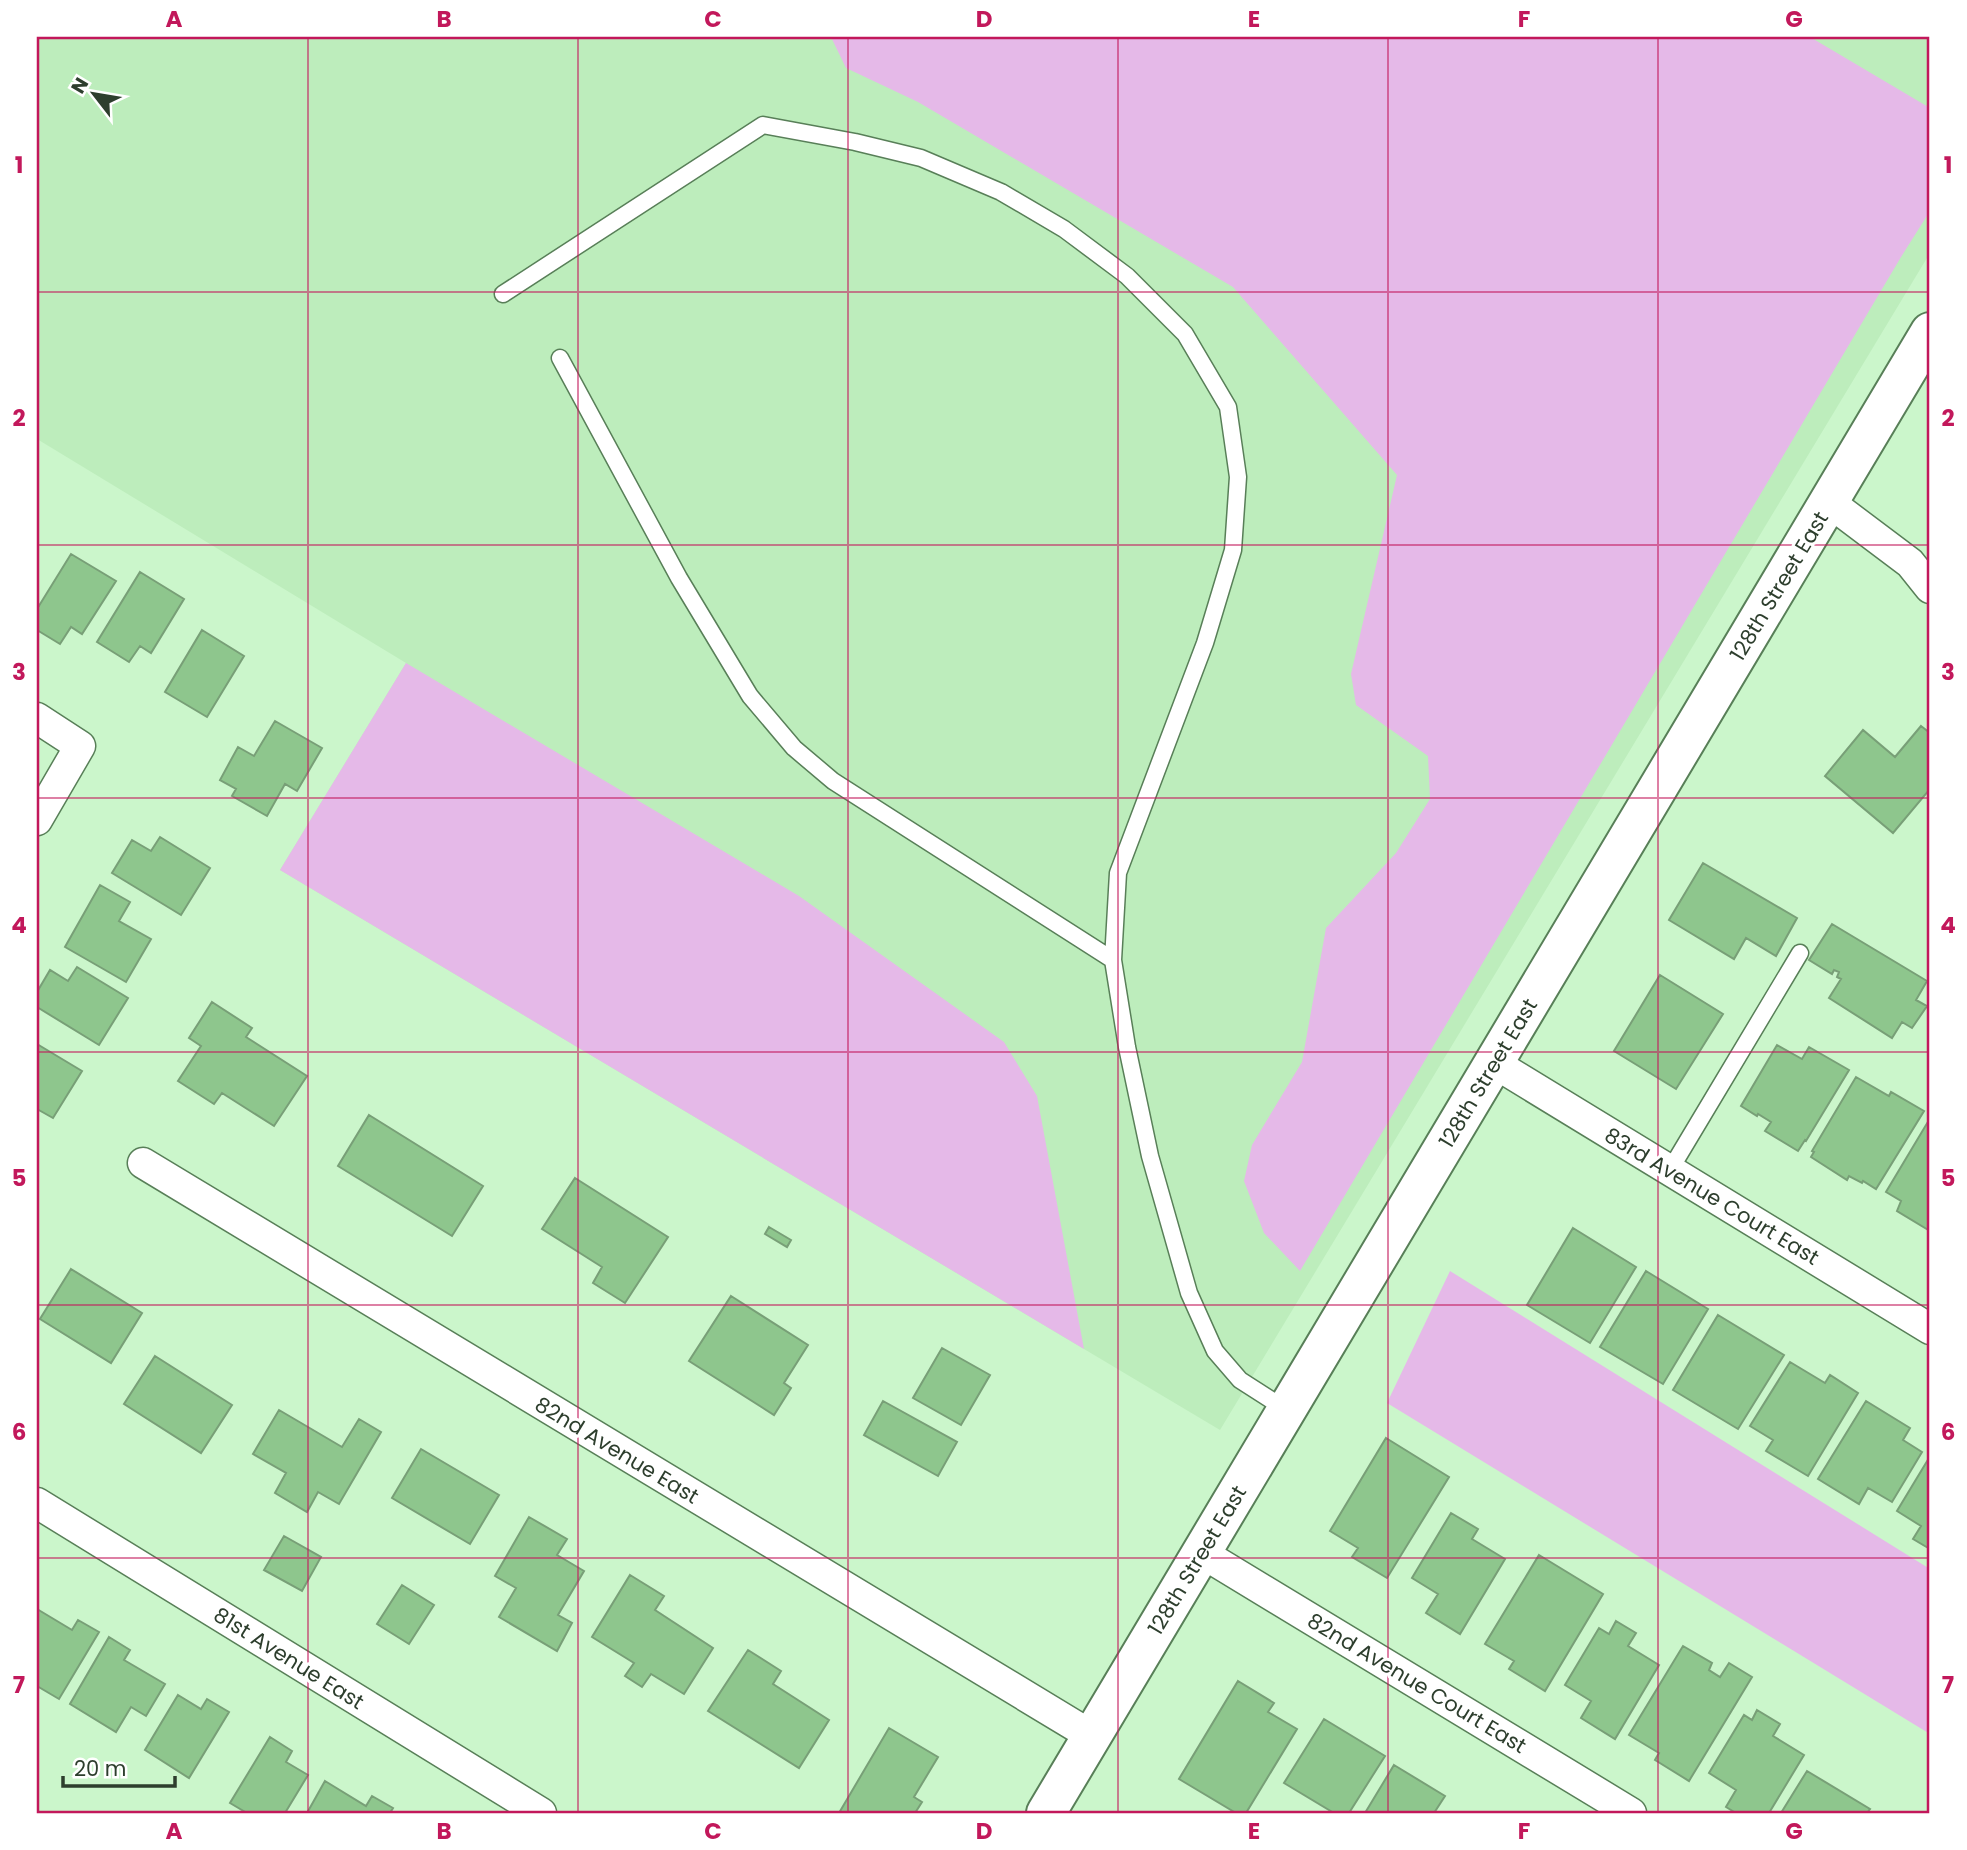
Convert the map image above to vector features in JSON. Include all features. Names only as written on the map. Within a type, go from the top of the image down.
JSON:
[{"type":"street","name":"128th Street East","points":[[1046,1813],[1930,332]]},
{"type":"street","points":[[1829,502],[1910,563],[1930,588]]},
{"type":"street","points":[[37,718],[80,746],[37,820]]},
{"type":"street","name":"83rd Avenue Court East","points":[[1494,1063],[1930,1327]]},
{"type":"street","name":"82nd Avenue East","points":[[143,1163],[1091,1736]]},
{"type":"street","name":"81st Avenue East","points":[[37,1503],[541,1813]]},
{"type":"street","name":"82nd Avenue Court East","points":[[1202,1553],[1632,1813]]},
{"type":"lane","points":[[503,294],[763,125],[855,142],[921,158],[1001,192],[1064,229],[1127,275],[1185,334],[1228,407],[1238,477],[1233,550],[1205,643],[1118,873],[1113,960],[1127,1047],[1150,1156],[1189,1293],[1215,1351],[1240,1380],[1287,1410]]},
{"type":"lane","points":[[560,358],[679,578],[750,696],[794,748],[832,781],[1113,960]]},
{"type":"lane","points":[[1670,1170],[1800,953]]},
{"type":"shaded area","points":[[37,37],[1930,37],[1930,253],[1220,1430],[280,870],[406,663],[37,439]]},
{"type":"shaded area","points":[[831,37],[1810,37],[1930,108],[1930,211],[1300,1271],[1264,1233],[1244,1181],[1252,1145],[1302,1062],[1326,928],[1396,853],[1430,799],[1428,756],[1356,705],[1351,674],[1397,475],[1233,287],[918,102],[846,68]]},
{"type":"shaded area","points":[[406,663],[799,896],[1004,1042],[1037,1096],[1084,1349],[280,870]]},
{"type":"shaded area","points":[[1450,1271],[1930,1569],[1930,1734],[1387,1403]]},
{"type":"building","points":[[71,554],[116,581],[82,634],[71,627],[60,644],[37,630],[37,609]]},
{"type":"building","points":[[140,572],[184,599],[151,653],[140,646],[129,662],[97,642]]},
{"type":"building","points":[[202,630],[244,656],[207,717],[165,692]]},
{"type":"building","points":[[275,721],[322,748],[297,791],[285,784],[267,816],[232,796],[236,789],[220,780],[238,747],[254,756]]},
{"type":"building","points":[[1921,726],[1930,733],[1930,789],[1893,833],[1825,776],[1863,730],[1895,757]]},
{"type":"building","points":[[160,837],[210,868],[181,915],[112,873],[132,840],[151,851]]},
{"type":"building","points":[[1703,863],[1797,918],[1776,956],[1746,938],[1734,959],[1669,920]]},
{"type":"building","points":[[100,885],[130,902],[119,921],[151,939],[126,982],[65,947]]},
{"type":"building","points":[[1832,924],[1927,981],[1916,1000],[1927,1006],[1912,1028],[1902,1022],[1892,1038],[1829,998],[1841,979],[1837,977],[1839,972],[1834,970],[1832,974],[1809,960]]},
{"type":"building","points":[[77,967],[128,998],[99,1045],[37,1007],[37,992],[50,970],[68,981]]},
{"type":"building","points":[[1660,975],[1723,1014],[1676,1089],[1614,1051]]},
{"type":"building","points":[[212,1002],[252,1028],[246,1037],[307,1076],[274,1126],[222,1093],[214,1104],[178,1081],[201,1046],[189,1038]]},
{"type":"building","points":[[37,1044],[82,1071],[53,1118],[37,1109]]},
{"type":"building","points":[[1777,1045],[1802,1059],[1809,1047],[1849,1070],[1798,1151],[1765,1131],[1771,1122],[1741,1106]]},
{"type":"building","points":[[1856,1077],[1889,1096],[1891,1092],[1924,1111],[1876,1189],[1849,1176],[1847,1180],[1811,1157]]},
{"type":"building","points":[[369,1115],[483,1186],[452,1236],[338,1166]]},
{"type":"building","points":[[1929,1120],[1930,1231],[1897,1211],[1901,1201],[1886,1192]]},
{"type":"building","points":[[575,1178],[668,1237],[625,1303],[593,1283],[602,1267],[542,1229]]},
{"type":"building","points":[[769,1227],[791,1240],[787,1247],[765,1234]]},
{"type":"building","points":[[1573,1228],[1636,1267],[1590,1343],[1527,1305]]},
{"type":"building","points":[[71,1269],[142,1313],[111,1363],[40,1319]]},
{"type":"building","points":[[1646,1271],[1708,1309],[1663,1384],[1600,1347]]},
{"type":"building","points":[[731,1296],[808,1345],[784,1383],[791,1388],[774,1415],[689,1361]]},
{"type":"building","points":[[1718,1315],[1784,1355],[1738,1429],[1673,1390]]},
{"type":"building","points":[[942,1348],[990,1375],[961,1425],[913,1398]]},
{"type":"building","points":[[155,1356],[232,1405],[201,1453],[124,1404]]},
{"type":"building","points":[[1790,1362],[1825,1383],[1830,1375],[1858,1393],[1808,1476],[1766,1451],[1773,1440],[1750,1426]]},
{"type":"building","points":[[883,1401],[957,1442],[938,1476],[864,1435]]},
{"type":"building","points":[[1866,1401],[1910,1428],[1903,1440],[1922,1452],[1892,1502],[1868,1488],[1859,1504],[1818,1479]]},
{"type":"building","points":[[279,1410],[342,1447],[359,1419],[381,1432],[339,1504],[318,1492],[307,1512],[275,1493],[286,1473],[253,1454]]},
{"type":"building","points":[[1386,1438],[1449,1477],[1387,1578],[1352,1557],[1358,1548],[1330,1531]]},
{"type":"building","points":[[421,1449],[499,1495],[470,1544],[392,1498]]},
{"type":"building","points":[[1929,1458],[1930,1549],[1913,1539],[1921,1526],[1897,1511]]},
{"type":"building","points":[[1451,1513],[1478,1529],[1472,1539],[1505,1559],[1460,1634],[1426,1613],[1438,1594],[1412,1578]]},
{"type":"building","points":[[529,1517],[567,1539],[557,1555],[584,1571],[558,1615],[572,1623],[557,1651],[499,1617],[516,1588],[495,1576]]},
{"type":"building","points":[[284,1536],[321,1557],[302,1591],[264,1570]]},
{"type":"building","points":[[1539,1555],[1603,1594],[1545,1691],[1509,1669],[1514,1661],[1485,1644]]},
{"type":"building","points":[[630,1575],[664,1596],[655,1610],[713,1648],[684,1694],[651,1674],[642,1687],[625,1676],[634,1663],[592,1637]]},
{"type":"building","points":[[402,1585],[434,1605],[409,1644],[377,1624]]},
{"type":"building","points":[[37,1609],[72,1630],[78,1620],[99,1632],[59,1699],[37,1686]]},
{"type":"building","points":[[1616,1621],[1636,1633],[1628,1646],[1659,1665],[1615,1739],[1581,1718],[1591,1701],[1565,1685],[1599,1628],[1609,1634]]},
{"type":"building","points":[[109,1637],[130,1650],[124,1660],[165,1684],[146,1716],[131,1707],[116,1732],[70,1704]]},
{"type":"building","points":[[1683,1646],[1712,1663],[1709,1670],[1720,1677],[1729,1663],[1752,1677],[1689,1781],[1655,1760],[1659,1753],[1629,1735]]},
{"type":"building","points":[[748,1650],[781,1671],[773,1684],[829,1720],[799,1768],[708,1711]]},
{"type":"building","points":[[1238,1681],[1274,1703],[1268,1712],[1297,1729],[1246,1813],[1236,1813],[1179,1779]]},
{"type":"building","points":[[178,1695],[201,1709],[207,1699],[229,1712],[189,1778],[145,1750]]},
{"type":"building","points":[[1757,1710],[1780,1724],[1773,1736],[1804,1755],[1769,1813],[1736,1813],[1726,1807],[1736,1790],[1709,1773],[1744,1715],[1752,1720]]},
{"type":"building","points":[[1324,1719],[1385,1756],[1349,1813],[1334,1813],[1284,1783]]},
{"type":"building","points":[[889,1728],[938,1757],[914,1797],[922,1802],[915,1813],[839,1813]]},
{"type":"building","points":[[270,1737],[292,1751],[286,1762],[308,1775],[285,1813],[247,1813],[230,1803]]},
{"type":"building","points":[[1394,1765],[1445,1796],[1434,1813],[1365,1813]]},
{"type":"building","points":[[1807,1771],[1870,1809],[1867,1813],[1781,1813]]},
{"type":"building","points":[[325,1781],[366,1806],[372,1796],[393,1808],[390,1813],[307,1813]]}]
